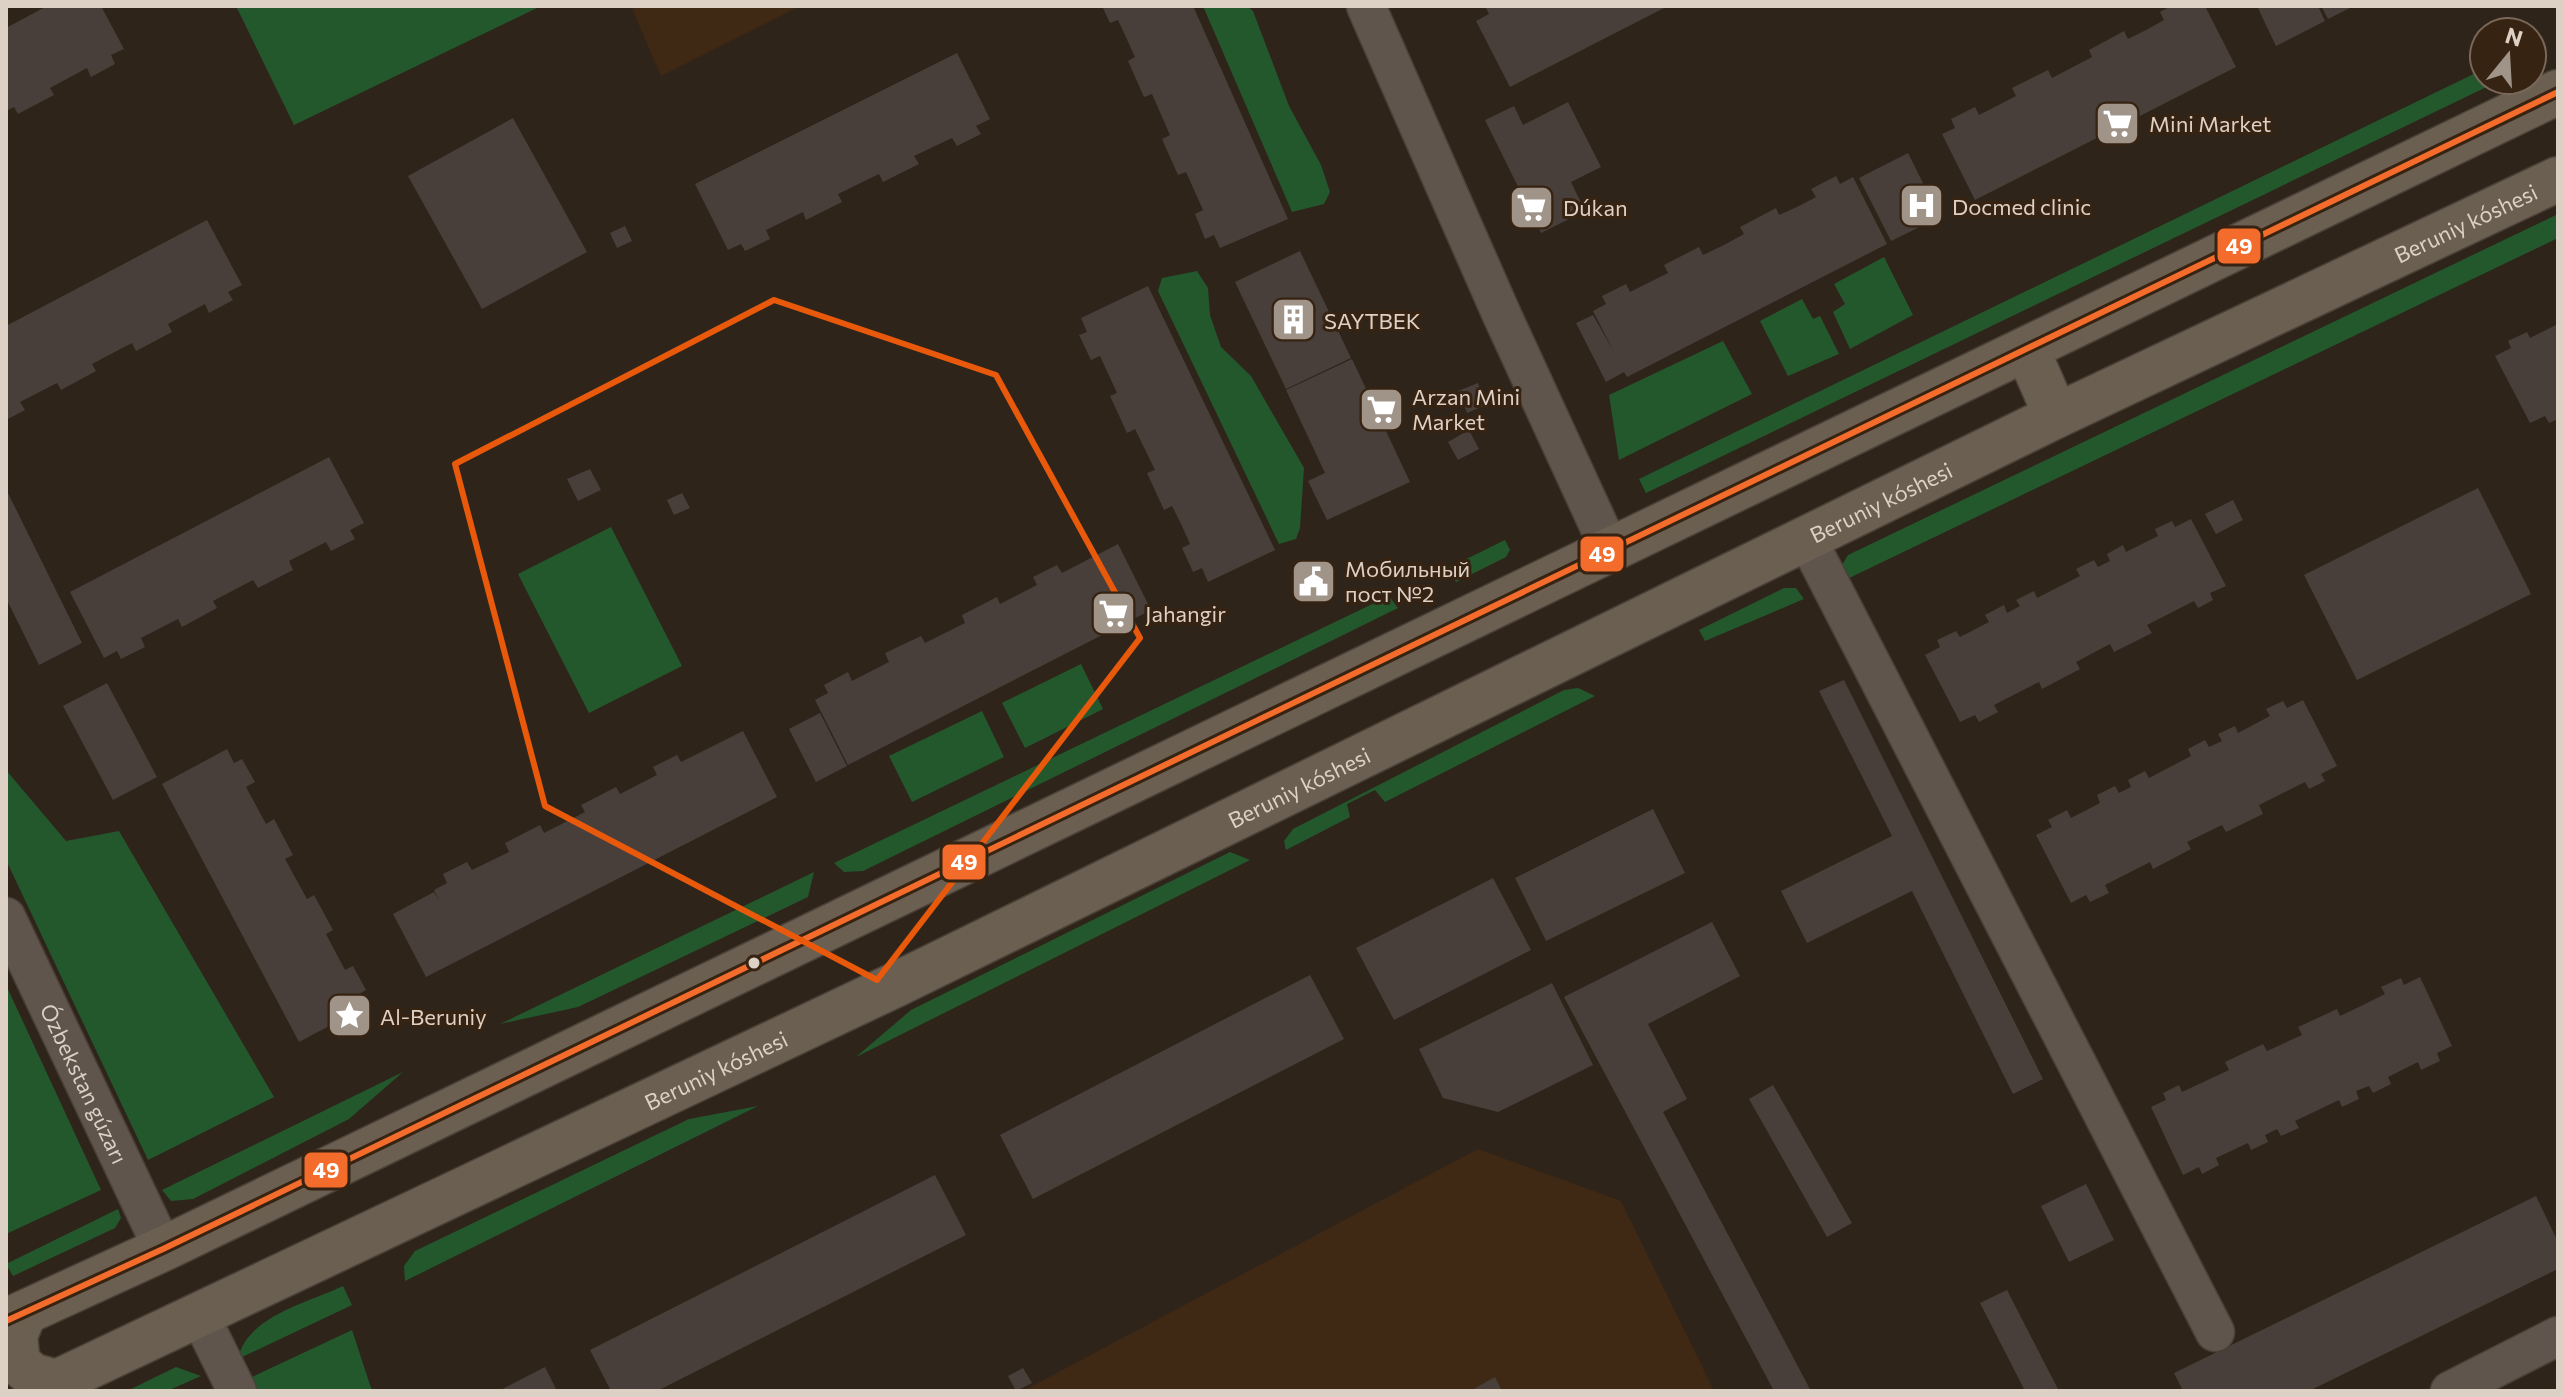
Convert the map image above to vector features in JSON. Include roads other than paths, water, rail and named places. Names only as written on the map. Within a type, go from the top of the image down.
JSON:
[{"type":"main road","points":[[49,1387],[18,1363],[15,1318],[2558,92]]},
{"type":"main road","name":"Beruniy kóshesi","points":[[49,1387],[893,986],[2056,416],[2558,179]]},
{"type":"main road","points":[[2027,349],[2056,416]]},
{"type":"street","points":[[1366,6],[1501,313],[1610,550]]},
{"type":"street","points":[[1807,539],[2215,1332]]},
{"type":"street","name":"Ózbekstan gúzarı","points":[[6,917],[163,1249]]},
{"type":"street","points":[[200,1316],[237,1391]]},
{"type":"street","points":[[2450,1391],[2558,1336]]},
{"type":"place","name":"Mini Market","points":[[2118,123]]},
{"type":"place","name":"Docmed clinic","points":[[1921,206]]},
{"type":"place","name":"Dúkan","points":[[1532,207]]},
{"type":"place","name":"SAYTBEK","points":[[1293,320]]},
{"type":"place","name":"Arzan Mini Market","points":[[1381,409]]},
{"type":"place","name":"Мобильный пост №2","points":[[1314,581]]},
{"type":"place","name":"Jahangir","points":[[1114,613]]},
{"type":"place","name":"Al-Beruniy","points":[[349,1016]]}]
